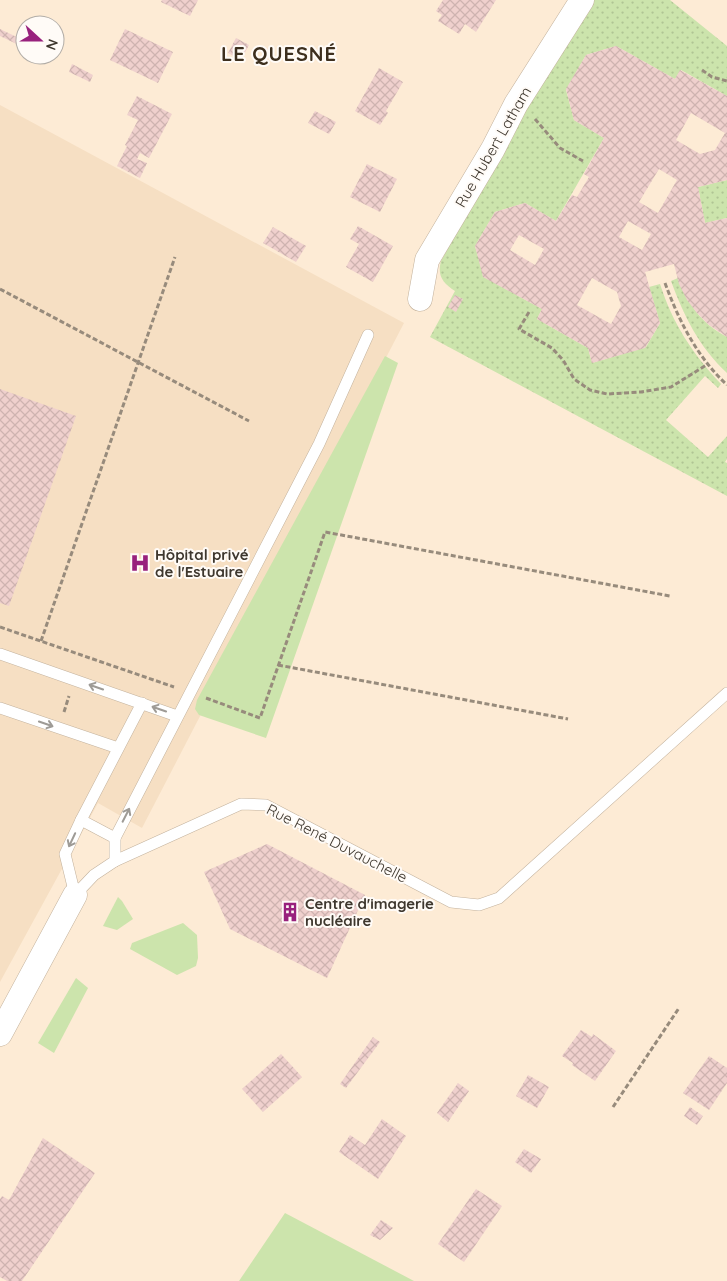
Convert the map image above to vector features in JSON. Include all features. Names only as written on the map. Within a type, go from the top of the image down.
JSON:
[{"type":"street","name":"Rue Hubert Latham","points":[[420,299],[427,260],[488,157],[516,104],[582,0]]},
{"type":"street","name":"Rue René Duvauchelle","points":[[0,1034],[75,894]]},
{"type":"lane","points":[[115,861],[115,838],[319,444],[368,335]]},
{"type":"lane","points":[[0,654],[177,716]]},
{"type":"lane","name":"Rue René Duvauchelle","points":[[75,894],[94,875],[115,861],[241,804],[266,805],[451,902],[479,905],[499,898],[727,693]]},
{"type":"lane","points":[[75,894],[65,854],[142,703]]},
{"type":"lane","points":[[0,708],[118,748]]},
{"type":"lane","points":[[81,820],[115,838]]},
{"type":"path","points":[[702,70],[712,77],[727,81]]},
{"type":"path","points":[[516,104],[538,121],[560,148],[583,161]]},
{"type":"path","points":[[41,641],[175,257]]},
{"type":"path","points":[[665,283],[675,311],[689,338],[708,364],[727,385]]},
{"type":"path","points":[[0,289],[249,421]]},
{"type":"path","points":[[529,312],[519,329],[552,348],[563,360],[574,380],[590,390],[607,394],[641,392],[671,387],[708,364]]},
{"type":"path","points":[[0,627],[260,718],[325,532],[670,596]]},
{"type":"path","points":[[278,665],[568,719]]},
{"type":"path","points":[[613,1107],[679,1008]]},
{"type":"shaded area","name":"Hôpital privé de l'Estuaire","points":[[0,105],[404,323],[142,828],[98,803],[0,982]]},
{"type":"green space","points":[[591,0],[670,0],[727,46],[727,96],[681,70],[675,79],[616,46],[586,55],[566,90],[574,120],[604,138],[556,221],[525,203],[495,212],[475,246],[484,277],[542,309],[537,319],[588,348],[592,363],[646,347],[660,323],[649,287],[660,284],[665,299],[684,337],[721,384],[718,388],[705,376],[666,420],[708,457],[727,436],[727,459],[725,462],[727,463],[727,496],[430,337],[455,291],[442,279],[440,271],[441,261],[524,110]]},
{"type":"green space","points":[[727,180],[727,218],[705,223],[698,187]]},
{"type":"green space","points":[[678,278],[691,305],[710,326],[727,337],[727,373],[708,353],[687,319],[671,281]]},
{"type":"green space","points":[[385,356],[398,363],[266,738],[199,715],[195,709],[197,700]]},
{"type":"green space","points":[[118,897],[133,919],[117,930],[103,926]]},
{"type":"green space","points":[[183,923],[197,935],[198,958],[196,966],[177,975],[130,949],[132,943]]},
{"type":"green space","points":[[76,978],[88,988],[54,1053],[38,1043]]},
{"type":"green space","points":[[285,1213],[414,1281],[239,1281]]},
{"type":"building","points":[[162,0],[198,0],[190,16],[161,2]]},
{"type":"building","points":[[443,0],[496,0],[476,32],[465,24],[459,34],[438,21],[442,15],[436,11]]},
{"type":"building","points":[[0,29],[15,36],[15,43],[0,36]]},
{"type":"building","points":[[125,29],[173,52],[158,83],[110,60]]},
{"type":"building","points":[[236,38],[249,45],[241,60],[228,53]]},
{"type":"building","points":[[616,46],[675,79],[680,70],[727,96],[727,180],[698,187],[705,223],[727,218],[727,337],[709,325],[687,300],[679,284],[674,264],[645,272],[660,323],[645,348],[592,363],[588,348],[537,319],[542,309],[483,277],[475,246],[495,212],[525,203],[556,221],[572,195],[577,197],[589,177],[584,174],[604,138],[574,120],[566,89],[586,55]],"holes":[[[691,113],[725,133],[715,150],[700,154],[676,140]],[[659,169],[677,180],[658,213],[639,202]],[[628,221],[651,234],[642,250],[619,237]],[[519,235],[544,249],[535,265],[510,250]],[[592,278],[617,292],[621,306],[611,324],[577,305]]]},
{"type":"building","points":[[72,64],[93,75],[90,82],[69,72]]},
{"type":"building","points":[[379,68],[403,82],[380,125],[355,111]]},
{"type":"building","points":[[137,96],[172,114],[149,158],[140,153],[137,159],[147,163],[140,178],[117,166],[138,120],[127,115]]},
{"type":"building","points":[[315,111],[336,122],[329,134],[308,123]]},
{"type":"building","points":[[367,164],[397,179],[380,212],[350,197]]},
{"type":"building","points":[[358,226],[393,246],[373,282],[346,267],[359,244],[350,239]]},
{"type":"building","points":[[273,227],[306,246],[296,262],[263,243]]},
{"type":"building","points":[[455,295],[463,299],[456,312],[448,307]]},
{"type":"building","points":[[0,389],[76,416],[9,606],[0,603]]},
{"type":"building","name":"Centre d'imagerie nucléaire","points":[[267,844],[365,895],[327,978],[230,929],[204,872]]},
{"type":"building","points":[[581,1030],[592,1037],[593,1034],[616,1051],[595,1081],[562,1056]]},
{"type":"building","points":[[373,1037],[380,1042],[346,1088],[340,1084]]},
{"type":"building","points":[[281,1054],[302,1077],[263,1112],[242,1089]]},
{"type":"building","points":[[709,1056],[727,1068],[727,1083],[709,1110],[683,1093]]},
{"type":"building","points":[[528,1075],[549,1087],[537,1108],[516,1096]]},
{"type":"building","points":[[458,1083],[469,1091],[448,1122],[437,1113]]},
{"type":"building","points":[[690,1107],[703,1116],[697,1125],[684,1116]]},
{"type":"building","points":[[382,1119],[406,1136],[378,1179],[339,1152],[350,1135],[365,1145]]},
{"type":"building","points":[[43,1138],[95,1173],[22,1281],[7,1281],[0,1277],[0,1199],[2,1196],[9,1200]]},
{"type":"building","points":[[524,1149],[541,1159],[531,1173],[515,1162]]},
{"type":"building","points":[[476,1189],[502,1206],[464,1262],[438,1244]]},
{"type":"building","points":[[381,1220],[393,1228],[380,1240],[370,1235]]},
{"type":"place","name":"Hôpital privé de l'Estuaire","points":[[140,563]]},
{"type":"place","name":"Centre d'imagerie nucléaire","points":[[290,912]]},
{"type":"district","name":"LE QUESNÉ","points":[[279,53]]}]
